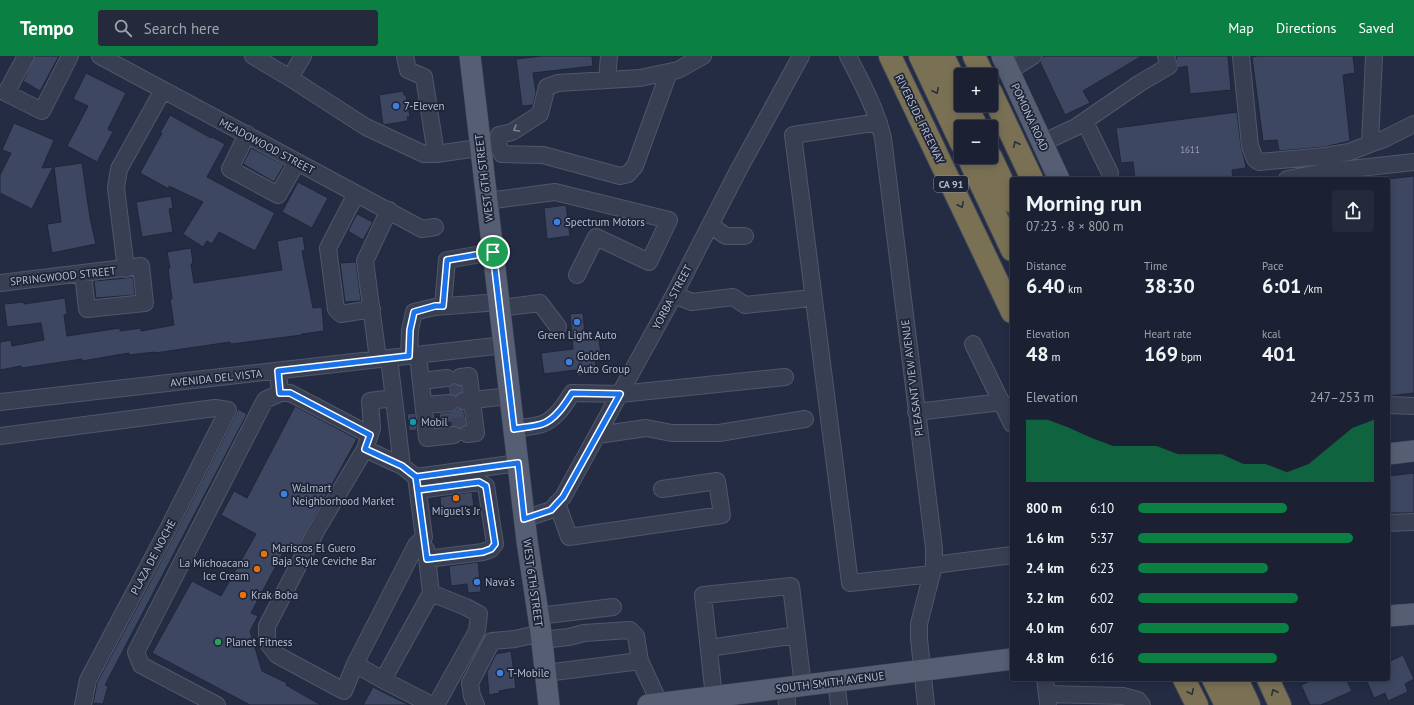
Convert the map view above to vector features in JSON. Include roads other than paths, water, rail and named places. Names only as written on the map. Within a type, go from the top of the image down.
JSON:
[{"type":"highway","name":"RIVERSIDE FREEWAY","points":[[890,56],[1010,308]]},
{"type":"highway","points":[[920,56],[954,128]]},
{"type":"highway","points":[[944,56],[954,78]]},
{"type":"highway","points":[[974,56],[980,68]]},
{"type":"highway","points":[[998,107],[1031,177]]},
{"type":"highway","points":[[971,164],[1010,246]]},
{"type":"highway","points":[[994,164],[1010,198]]},
{"type":"highway","points":[[1185,681],[1197,705]]},
{"type":"highway","points":[[1214,681],[1226,705]]},
{"type":"highway","points":[[1238,681],[1249,705]]},
{"type":"highway","points":[[1269,681],[1280,705]]},
{"type":"main road","name":"WEST 6TH STREET","points":[[470,56],[489,146],[487,201],[524,519],[549,705]]},
{"type":"main road","name":"POMONA ROAD","points":[[1005,63],[1058,177]]},
{"type":"main road","points":[[1390,454],[1414,451]]},
{"type":"main road","points":[[1390,616],[1414,614]]},
{"type":"main road","name":"SOUTH SMITH AVENUE","points":[[654,704],[692,702],[714,697],[792,693],[836,682],[1010,659]]},
{"type":"street","points":[[26,56],[6,93],[42,111],[70,56]]},
{"type":"street","name":"MEADOWOOD STREET","points":[[100,56],[422,229],[435,227]]},
{"type":"street","points":[[253,56],[366,127],[424,154],[436,154],[489,146],[500,135],[512,132],[540,114],[547,87],[558,83],[640,78],[678,70],[703,56]]},
{"type":"street","points":[[290,78],[303,56]]},
{"type":"street","points":[[405,56],[408,70],[424,77],[436,154]]},
{"type":"street","points":[[607,80],[609,56]]},
{"type":"street","name":"PLEASANT VIEW AVENUE","points":[[848,56],[872,104],[879,122],[885,152],[934,548],[933,569],[919,624],[919,639],[926,705]]},
{"type":"street","points":[[1005,63],[1033,56]]},
{"type":"street","points":[[1042,143],[1076,128],[1140,83],[1169,66],[1166,56]]},
{"type":"street","points":[[1241,56],[1250,146],[1255,159],[1259,162],[1343,153],[1384,139],[1414,124]]},
{"type":"street","points":[[1370,144],[1374,56]]},
{"type":"street","name":"YORBA STREET","points":[[524,519],[551,510],[563,497],[674,295],[796,58]]},
{"type":"street","points":[[489,146],[502,154],[543,155],[620,176],[628,174],[635,166],[669,72]]},
{"type":"street","points":[[126,268],[116,188],[119,169],[163,90]]},
{"type":"street","points":[[879,122],[793,135],[850,583],[1010,555]]},
{"type":"street","points":[[1085,122],[1110,173]]},
{"type":"street","points":[[247,134],[230,169],[278,195],[297,162]]},
{"type":"street","points":[[1298,177],[1329,171],[1351,174],[1414,162]]},
{"type":"street","points":[[487,201],[555,192],[669,220],[649,262],[596,237],[577,275]]},
{"type":"street","points":[[356,194],[328,248],[336,309],[341,314],[372,310]]},
{"type":"street","points":[[388,210],[365,261],[372,310],[394,398],[402,466]]},
{"type":"street","points":[[710,225],[726,236],[745,236]]},
{"type":"street","points":[[443,306],[447,260],[493,252]]},
{"type":"street","name":"SPRINGWOOD STREET","points":[[0,283],[141,266],[146,303],[87,309],[83,274]]},
{"type":"street","points":[[674,295],[692,302],[733,297],[745,305],[802,299]]},
{"type":"street","points":[[459,391],[463,429],[427,438],[422,393],[413,355],[410,330],[414,312],[435,306],[540,304],[558,327]]},
{"type":"street","name":"AVENIDA DEL VISTA","points":[[0,402],[504,344]]},
{"type":"street","points":[[973,344],[1010,420]]},
{"type":"street","points":[[278,371],[280,393]]},
{"type":"street","points":[[514,429],[543,424],[560,410],[572,393],[620,394],[785,377]]},
{"type":"street","points":[[422,393],[459,391],[510,396]]},
{"type":"street","points":[[422,393],[459,391]]},
{"type":"street","points":[[217,705],[140,665],[136,652],[265,400],[280,393],[290,393],[367,442],[402,466],[417,483],[431,593],[383,680]]},
{"type":"street","points":[[394,398],[370,401],[372,428],[367,442],[316,531],[267,626],[267,642],[277,654],[344,691],[355,664],[416,545],[424,537]]},
{"type":"street","points":[[916,412],[1002,402]]},
{"type":"street","points":[[1390,406],[1414,406]]},
{"type":"street","name":"PLAZA DE NOCHE","points":[[0,436],[215,408],[228,410],[168,529],[88,680],[83,705]]},
{"type":"street","points":[[598,435],[646,428],[672,433],[718,432],[805,419]]},
{"type":"street","points":[[417,483],[518,463]]},
{"type":"street","points":[[557,503],[569,537],[722,516],[717,481],[662,489]]},
{"type":"street","points":[[417,483],[479,482],[486,486],[495,544],[491,549],[483,552],[427,559]]},
{"type":"street","points":[[1390,523],[1414,522]]},
{"type":"street","points":[[714,697],[703,595],[790,586],[797,635],[792,693]]},
{"type":"street","points":[[355,664],[428,704],[477,631],[479,614],[466,607],[431,593]]},
{"type":"street","points":[[476,705],[472,696],[470,683],[492,641],[515,638],[613,607]]},
{"type":"street","points":[[540,630],[569,637],[581,638],[591,636],[623,638],[628,645],[654,704]]},
{"type":"street","points":[[709,648],[797,635]]},
{"type":"street","points":[[546,674],[635,662]]},
{"type":"street","points":[[836,682],[839,705]]},
{"type":"street","points":[[1047,693],[1123,696],[1138,700],[1142,705]]},
{"type":"tunnel","points":[[449,392],[462,391]]},
{"type":"tunnel","points":[[452,427],[466,425]]},
{"type":"place","name":"7-Eleven","points":[[396,106]]},
{"type":"place","name":"Spectrum Motors","points":[[557,222]]},
{"type":"place","name":"Green Light Auto","points":[[577,322]]},
{"type":"place","name":"Golden Auto Group","points":[[569,362]]},
{"type":"place","name":"Mobil","points":[[413,422]]},
{"type":"place","name":"Walmart Neighborhood Market","points":[[284,494]]},
{"type":"place","name":"Miguel's Jr","points":[[456,498]]},
{"type":"place","name":"Mariscos El Guero Baja Style Ceviche Bar","points":[[264,554]]},
{"type":"place","name":"La Michoacana Ice Cream","points":[[257,569]]},
{"type":"place","name":"Nava's","points":[[477,582]]},
{"type":"place","name":"Krak Boba","points":[[243,595]]},
{"type":"place","name":"Planet Fitness","points":[[218,642]]},
{"type":"place","name":"T-Mobile","points":[[500,673]]}]
